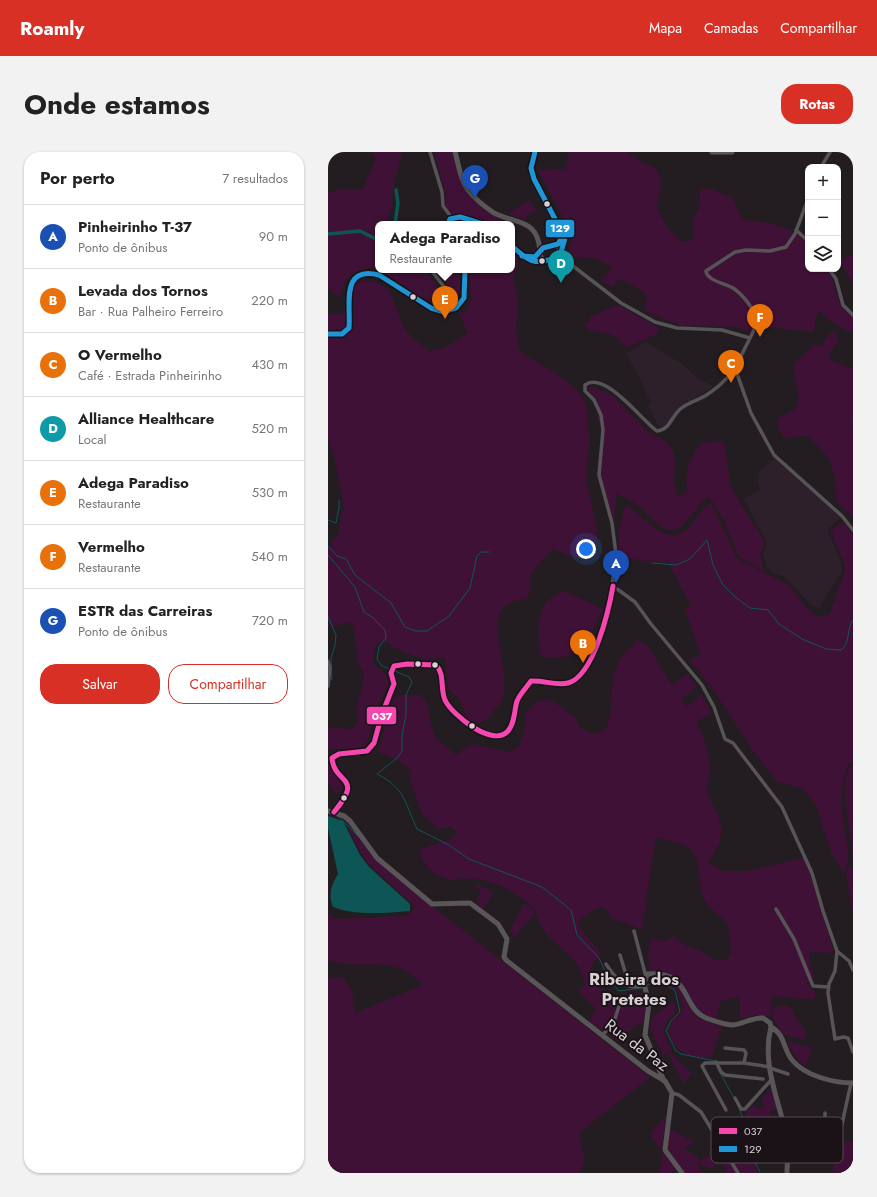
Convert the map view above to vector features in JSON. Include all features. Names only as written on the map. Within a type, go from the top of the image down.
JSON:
[{"type":"street","points":[[430,152],[442,192],[443,206],[452,218]]},
{"type":"street","points":[[455,152],[462,178],[471,193],[495,213],[528,225],[538,238],[547,246]]},
{"type":"street","points":[[515,249],[531,262],[547,261],[561,254],[565,239],[534,179],[532,168],[535,152]]},
{"type":"street","points":[[712,152],[732,152]]},
{"type":"street","points":[[823,164],[830,152]]},
{"type":"street","points":[[328,811],[334,812],[347,794],[347,783],[332,763],[332,758],[339,754],[366,751],[374,743],[382,714],[394,684],[391,673],[394,666],[407,664],[436,665],[441,671],[442,690],[445,700],[457,717],[471,727],[497,735],[503,734],[510,729],[517,703],[531,681],[538,680],[550,684],[562,684],[574,680],[587,665],[603,629],[613,586],[612,577],[617,562],[612,523],[599,475],[603,430],[602,415],[594,400],[585,391],[585,385],[590,383],[602,384],[637,412],[654,429],[660,431],[667,427],[682,407],[706,395],[723,384],[735,368],[756,323],[753,310],[733,288],[709,277],[706,271],[735,252],[780,249],[790,243],[807,200]]},
{"type":"street","points":[[450,221],[452,218],[460,217],[473,221]]},
{"type":"street","points":[[796,230],[805,238]]},
{"type":"street","points":[[556,246],[561,239],[562,233]]},
{"type":"street","points":[[538,238],[542,259],[547,261]]},
{"type":"street","points":[[522,256],[533,258],[547,246],[556,246],[561,248],[561,254]]},
{"type":"street","points":[[561,254],[620,303],[655,322],[677,328],[722,330],[750,338]]},
{"type":"street","points":[[832,272],[836,279],[843,305],[853,315]]},
{"type":"street","points":[[328,334],[342,334],[349,328],[349,288],[354,280],[363,273],[378,275],[439,312],[449,312],[459,306],[465,294],[465,273]]},
{"type":"street","points":[[433,273],[459,306]]},
{"type":"street","points":[[735,368],[751,413],[774,454],[842,516],[853,530]]},
{"type":"street","points":[[613,586],[635,602],[651,624],[702,685],[714,707],[725,740],[733,743],[782,807],[812,873],[837,951],[835,971],[828,986],[835,1039],[844,1037],[848,1038],[853,1052]]},
{"type":"street","points":[[328,661],[330,668],[328,686]]},
{"type":"street","name":"Rua da Paz","points":[[334,812],[350,821],[377,858],[432,904],[470,904],[498,924],[507,939],[504,957],[506,960],[648,1071],[665,1082],[672,1093],[679,1095],[702,1112],[711,1127]]},
{"type":"street","points":[[776,909],[794,939],[813,986],[828,986]]},
{"type":"street","points":[[634,931],[646,977],[644,985],[649,1003],[645,1035],[665,1082]]},
{"type":"street","points":[[837,951],[849,961],[853,970]]},
{"type":"street","points":[[620,955],[628,982],[644,985]]},
{"type":"street","points":[[606,964],[618,981],[629,986],[639,988],[644,985]]},
{"type":"street","points":[[646,977],[647,974],[651,974],[676,980],[685,990],[696,1013],[706,1018],[733,1025],[763,1018],[770,1023],[771,1027],[777,1030],[783,1039],[792,1060],[805,1070],[827,1080],[852,1083],[843,1120]]},
{"type":"street","points":[[602,1035],[613,1025],[619,1006]]},
{"type":"street","points":[[771,1027],[767,1048],[772,1080],[781,1117]]},
{"type":"street","points":[[725,1048],[744,1050],[746,1053],[744,1063]]},
{"type":"street","points":[[726,1110],[702,1066],[707,1062],[744,1063],[770,1067],[788,1074]]},
{"type":"street","points":[[716,1062],[724,1075],[763,1079]]},
{"type":"street","points":[[735,1098],[741,1109],[745,1109],[772,1080]]},
{"type":"street","points":[[672,1093],[664,1147],[682,1173]]},
{"type":"street","name":"Rua da Paz","points":[[732,1163],[738,1173]]},
{"type":"shaded area","points":[[371,152],[402,152],[393,187],[392,203],[388,221],[375,221],[375,270],[369,267],[348,277],[340,298],[328,288],[328,193],[338,189],[363,190],[376,159]]},
{"type":"shaded area","points":[[434,152],[452,152],[467,194],[483,209],[500,218],[500,221],[484,221],[464,214],[452,214],[446,207],[446,194]]},
{"type":"shaded area","points":[[569,152],[627,152],[640,161],[654,167],[659,174],[661,184],[657,209],[667,227],[676,238],[682,241],[694,239],[693,221],[700,205],[700,190],[711,189],[733,198],[742,220],[780,226],[793,232],[797,236],[800,235],[805,240],[805,272],[828,272],[832,279],[840,305],[853,317],[853,332],[835,324],[820,311],[816,315],[814,332],[768,327],[763,324],[756,333],[737,327],[679,325],[645,311],[647,297],[641,290],[620,279],[612,287],[601,280],[612,268],[595,259],[585,257],[576,259],[568,252],[572,242],[569,229],[538,170],[565,169]]},
{"type":"shaded area","points":[[530,200],[536,211],[527,215],[526,220],[508,214]]},
{"type":"shaded area","points":[[515,252],[518,254],[518,268],[513,278],[518,299],[516,326],[518,349],[570,384],[578,391],[586,403],[589,442],[586,479],[597,531],[595,548],[590,554],[581,557],[572,556],[553,549],[531,573],[530,592],[527,599],[510,603],[502,609],[499,617],[498,638],[504,675],[503,696],[502,700],[486,720],[475,723],[471,722],[467,718],[460,700],[448,688],[445,659],[426,659],[395,648],[386,642],[377,643],[373,656],[374,665],[385,673],[389,683],[376,709],[368,740],[365,745],[359,748],[328,750],[328,727],[350,729],[357,725],[358,719],[356,708],[364,674],[358,663],[353,622],[331,627],[328,618],[328,548],[339,533],[341,516],[344,509],[335,460],[328,438],[328,314],[341,313],[355,306],[352,294],[354,285],[358,282],[367,280],[375,282],[388,288],[402,324],[406,330],[412,337],[430,351],[445,348],[468,333],[459,313],[467,310],[471,299],[470,273],[515,273]]},
{"type":"shaded area","points":[[853,254],[853,284],[841,263],[841,260]]},
{"type":"shaded area","points":[[381,273],[427,273],[450,304],[428,300]]},
{"type":"shaded area","points":[[439,273],[460,273],[458,298]]},
{"type":"shaded area","points":[[618,305],[659,328],[657,334],[628,347],[613,335],[592,331],[584,324],[590,321],[589,317]]},
{"type":"shaded area","points":[[834,332],[838,336],[838,342],[829,354],[832,361],[853,369],[853,517],[836,501],[836,485],[833,472],[830,461],[824,452],[809,436],[798,436],[787,439],[780,433],[778,424],[779,418],[795,409],[799,397],[793,364],[815,345],[822,346],[829,333]]},
{"type":"shaded area","points":[[646,342],[682,364],[695,376],[713,387],[679,407],[671,419],[660,429],[648,405],[651,403],[638,374],[626,354]]},
{"type":"shaded area","points":[[589,386],[612,395],[649,433],[662,439],[670,446],[674,453],[674,478],[678,497],[687,491],[687,471],[691,460],[702,443],[721,441],[725,444],[730,486],[765,543],[760,553],[764,571],[739,557],[724,520],[710,497],[706,497],[682,526],[673,530],[661,527],[640,507],[617,493],[613,527],[600,477],[603,428],[597,421],[597,401],[587,389]]},
{"type":"shaded area","points":[[776,457],[842,516],[827,530],[840,559],[842,571],[819,608],[812,606],[784,576],[773,573],[767,567],[763,554],[767,543],[744,499],[761,489],[758,483],[759,471]]},
{"type":"shaded area","points":[[710,503],[712,504],[737,559],[787,584],[810,612],[822,617],[829,615],[845,571],[843,560],[834,540],[832,529],[844,522],[853,535],[853,762],[848,764],[842,790],[843,816],[848,853],[848,861],[844,873],[832,855],[816,805],[802,788],[777,782],[751,748],[713,690],[689,660],[694,657],[699,657],[700,653],[685,609],[691,606],[668,562],[644,561],[621,557],[619,552],[622,516],[626,505],[655,528],[671,535],[679,534],[687,529],[703,508]]},
{"type":"shaded area","points":[[564,591],[603,609],[587,646],[582,650],[571,655],[555,658],[543,657],[540,654],[540,616],[547,601],[554,595]]},
{"type":"shaded area","points":[[637,640],[647,645],[672,685],[688,674],[697,687],[682,698],[687,707],[702,694],[711,714],[696,722],[705,741],[708,755],[709,778],[707,785],[710,800],[716,811],[721,826],[720,838],[716,850],[708,863],[724,871],[745,871],[805,858],[833,949],[833,953],[809,952],[810,966],[814,976],[812,980],[807,983],[815,992],[815,998],[804,999],[771,996],[771,1014],[768,1016],[754,1015],[740,1019],[740,997],[721,1001],[716,1019],[712,1019],[694,1008],[689,993],[673,977],[650,970],[648,954],[651,938],[664,941],[675,936],[684,945],[703,952],[717,960],[727,959],[730,956],[731,949],[728,924],[708,905],[703,896],[699,868],[694,855],[687,846],[660,837],[655,840],[642,929],[611,918],[607,910],[601,907],[579,921],[579,926],[601,955],[592,966],[592,980],[612,1002],[615,1011],[613,1021],[605,1032],[589,1021],[596,1009],[578,991],[586,985],[577,963],[548,936],[541,926],[534,908],[506,888],[483,880],[462,878],[449,880],[432,872],[421,858],[420,849],[454,838],[456,833],[452,827],[438,829],[422,814],[411,782],[409,767],[378,752],[394,698],[401,695],[421,695],[428,705],[430,722],[435,737],[455,754],[460,754],[463,749],[473,744],[508,752],[519,747],[524,732],[526,712],[538,701],[551,700],[575,717],[580,728],[593,734],[605,730],[610,719],[613,678],[621,657]]},
{"type":"shaded area","points":[[853,764],[853,858],[845,792],[848,770]]},
{"type":"shaded area","points":[[328,765],[341,783],[341,792],[334,792],[331,785],[328,784]]},
{"type":"shaded area","points":[[330,814],[336,815],[350,822],[375,858],[428,903],[650,1077],[579,1133],[585,1161],[579,1173],[328,1173],[328,978],[343,977],[352,991],[355,1013],[423,985],[412,975],[401,969],[389,966],[341,963],[328,960],[328,913],[332,918],[336,919],[407,916],[414,909],[414,905],[367,863],[343,820]]},
{"type":"shaded area","points":[[849,866],[853,868],[853,915],[846,874]]},
{"type":"shaded area","points":[[476,884],[494,893],[483,909],[476,903],[480,894],[479,889],[473,886]]},
{"type":"shaded area","points":[[524,903],[533,909],[534,915],[514,938],[510,930]]},
{"type":"shaded area","points":[[657,977],[676,982],[689,1002],[694,1014],[702,1020],[722,1026],[711,1058],[696,1057],[684,1053],[675,1046],[671,1040],[668,1032],[672,1022],[682,1012],[681,1001],[677,990],[657,979]]},
{"type":"shaded area","points":[[626,993],[642,994],[646,1000],[646,1011],[643,1022],[635,1026],[618,1041],[607,1033],[612,1028],[620,1008],[629,1004]]},
{"type":"shaded area","points":[[674,1001],[676,1012],[668,1020],[663,1030],[672,1050],[670,1052],[692,1074],[683,1083],[668,1053],[663,1055],[650,1028],[653,1016]]},
{"type":"shaded area","points":[[783,1004],[791,1008],[806,1032],[804,1040],[783,1034],[772,1017],[774,1006],[781,1007]]},
{"type":"shaded area","points":[[786,1041],[812,1048],[806,1066],[796,1058]]},
{"type":"shaded area","points":[[773,1088],[779,1108],[770,1111],[772,1117],[746,1117],[745,1114],[754,1105],[759,1110],[765,1105],[761,1099]]},
{"type":"shaded area","points":[[667,1114],[661,1150],[651,1137],[653,1130]]},
{"type":"shaded area","points":[[669,1129],[694,1141],[684,1149],[698,1157],[699,1161],[711,1156],[711,1163],[716,1163],[713,1169],[696,1163],[703,1173],[685,1173],[667,1148]]},
{"type":"shaded area","points":[[853,1141],[853,1173],[832,1173],[835,1163],[843,1163],[843,1143]]},
{"type":"shaded area","points":[[663,1151],[678,1169],[670,1173],[659,1173]]},
{"type":"shaded area","points":[[722,1163],[730,1163],[736,1173],[724,1173],[727,1170]]},
{"type":"shaded area","points":[[734,1163],[754,1163],[756,1170],[759,1173],[741,1173]]},
{"type":"water","points":[[328,816],[343,821],[360,855],[369,867],[410,904],[410,911],[361,913],[333,907],[331,890],[338,874],[328,828]]},
{"type":"waterway","points":[[395,221],[398,203],[396,190]]},
{"type":"waterway","points":[[328,234],[360,231],[375,238]]},
{"type":"waterway","points":[[328,520],[336,523],[339,500]]},
{"type":"waterway","points":[[652,563],[676,565],[690,559],[707,540],[713,565],[723,585],[734,596],[750,608],[768,610],[779,624],[802,639],[826,649],[841,650],[846,643],[853,620]]},
{"type":"waterway","points":[[328,546],[337,556],[346,559],[355,575],[391,603],[405,627],[416,631],[427,631],[449,616],[470,588],[477,556],[481,552],[489,552]]},
{"type":"waterway","points":[[328,555],[355,587],[364,612],[372,617],[385,630],[386,638],[379,647],[377,659],[381,665],[389,669]]},
{"type":"waterway","points":[[328,617],[336,635],[331,658],[332,680]]},
{"type":"waterway","points":[[395,671],[409,677],[412,682],[406,695],[406,715],[402,735],[402,751],[397,758],[377,774],[386,779],[399,791],[417,829],[449,845],[469,859],[542,887],[571,910],[577,935],[599,958],[609,980],[619,991],[642,988]]},
{"type":"waterway","points":[[339,817],[359,837]]},
{"type":"waterway","points":[[647,985],[658,981],[675,990],[680,1012],[671,1021],[666,1031],[676,1051],[681,1054],[715,1061]]},
{"type":"waterway","points":[[720,1073],[734,1098]]},
{"type":"waterway","points":[[739,1108],[742,1117]]},
{"type":"waterway","points":[[755,1163],[760,1172]]},
{"type":"transit line","name":"129","points":[[515,248],[529,259],[539,262],[545,261],[560,256],[565,238],[534,179],[531,168],[535,152]]},
{"type":"transit line","name":"129","points":[[449,221],[450,219],[460,217],[473,221]]},
{"type":"transit line","name":"129","points":[[522,256],[535,257],[543,248],[558,244],[562,237],[561,232]]},
{"type":"transit line","name":"129","points":[[328,334],[342,334],[349,328],[350,289],[353,281],[358,276],[367,273],[379,275],[431,308],[444,312],[456,308],[464,298],[465,273]]},
{"type":"transit line","name":"037","points":[[334,812],[343,800],[348,786],[334,767],[332,758],[339,754],[367,751],[374,743],[382,714],[394,684],[391,673],[394,666],[407,664],[436,665],[439,669],[445,700],[456,714],[483,733],[501,735],[510,728],[517,701],[521,693],[531,681],[559,684],[568,683],[577,678],[585,668],[593,655],[599,640],[613,586]]},
{"type":"place","name":"ESTR das Carreiras","points":[[475,198]]},
{"type":"place","name":"Alliance Healthcare","points":[[561,283]]},
{"type":"place","name":"Adega Paradiso","points":[[445,319]]},
{"type":"place","name":"Vermelho","points":[[760,337]]},
{"type":"place","name":"O Vermelho","points":[[731,383]]},
{"type":"place","name":"Pinheirinho T-37","points":[[616,583]]},
{"type":"place","name":"Levada dos Tornos","points":[[583,663]]},
{"type":"district","name":"Ribeira dos Pretetes","points":[[634,989]]}]
